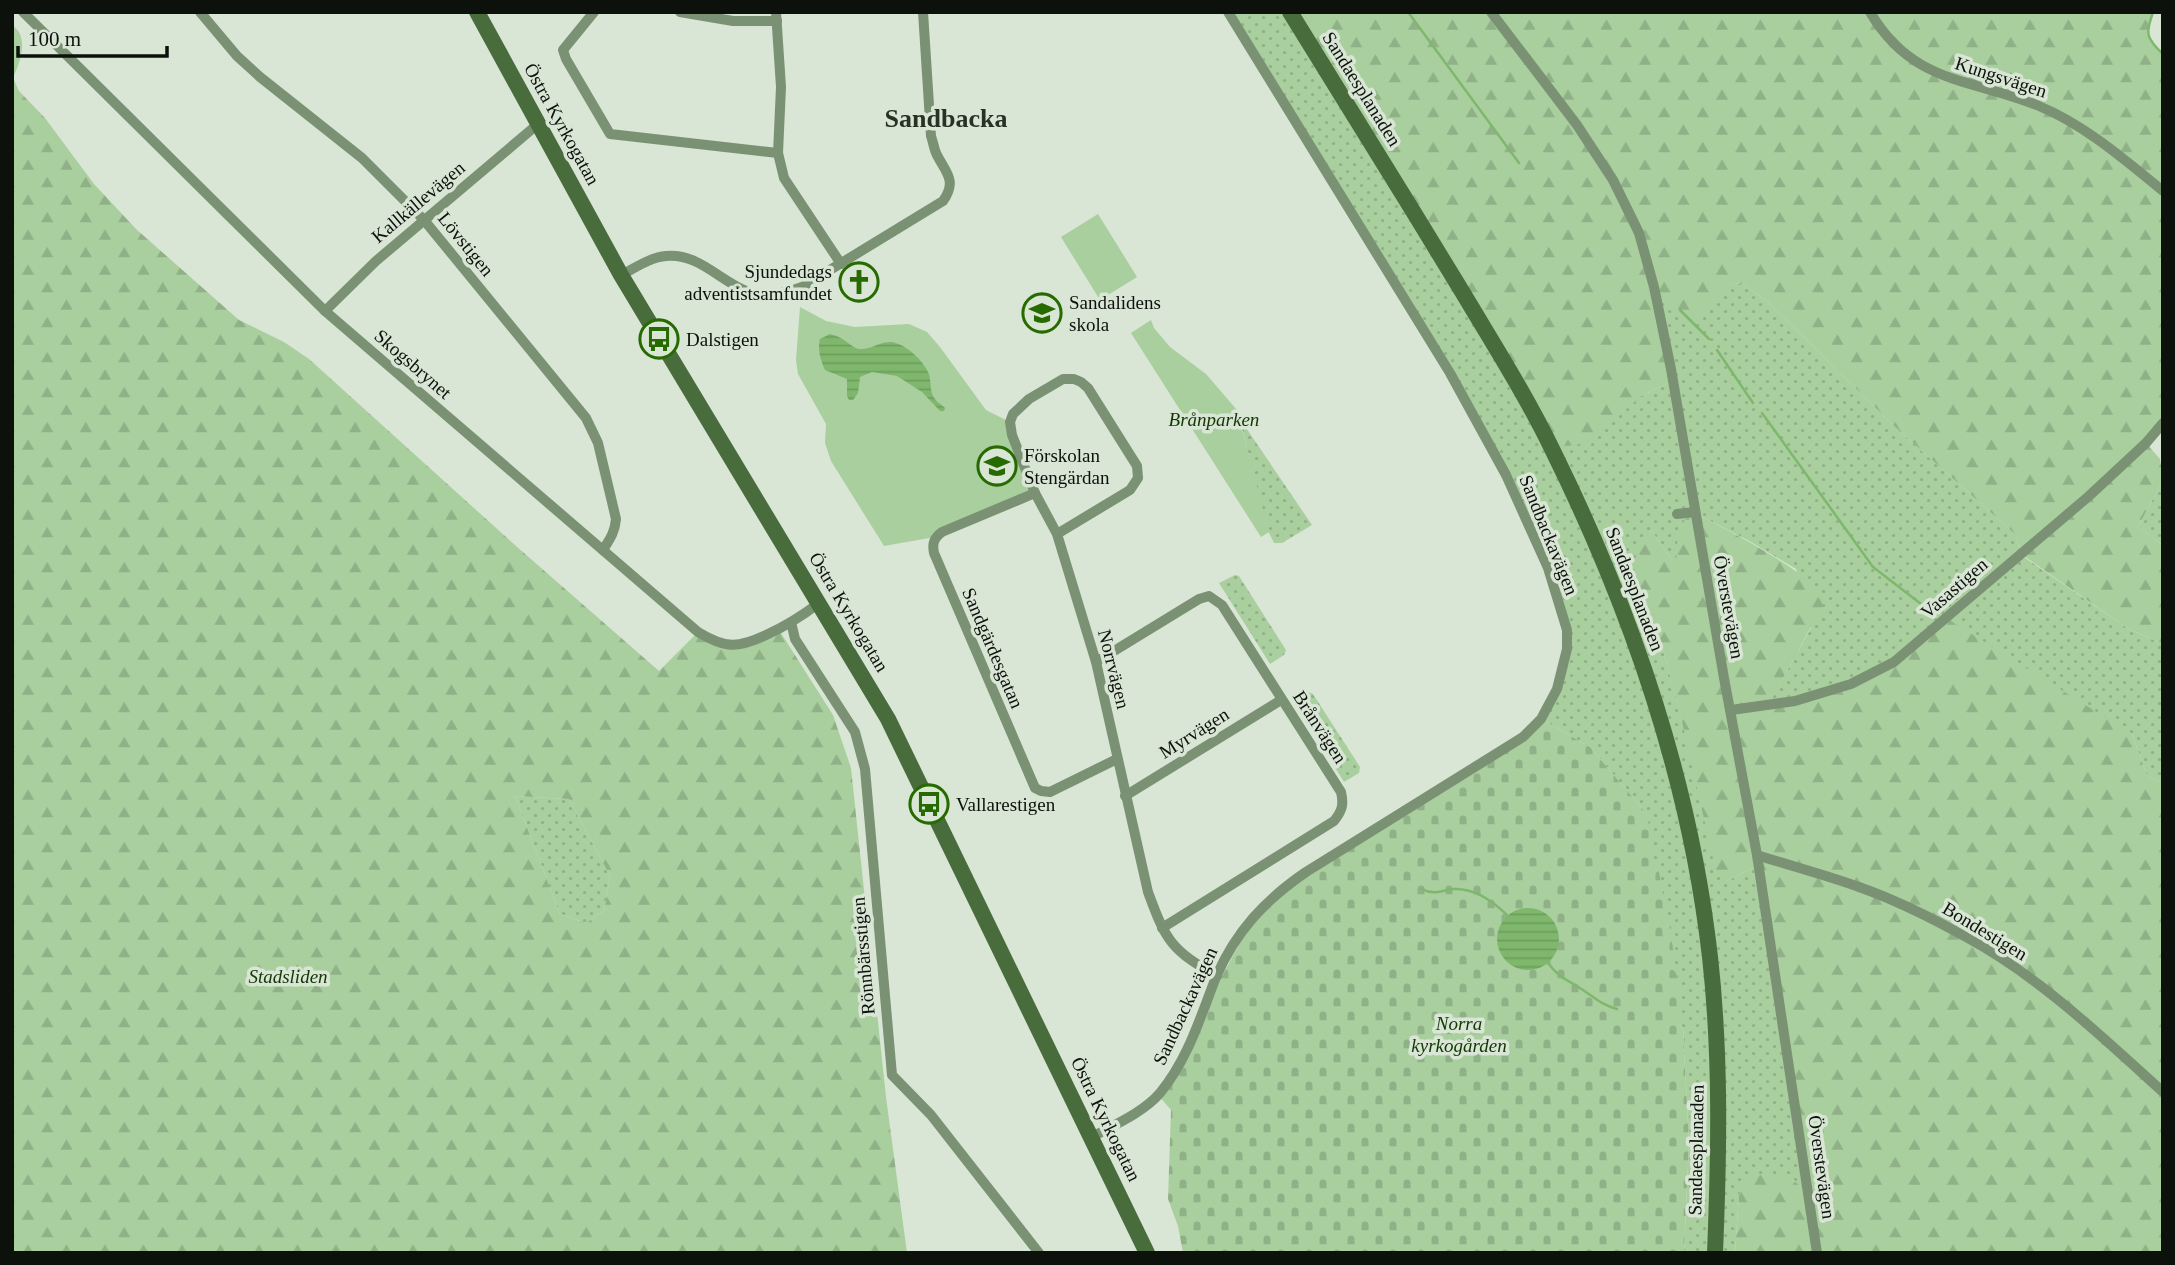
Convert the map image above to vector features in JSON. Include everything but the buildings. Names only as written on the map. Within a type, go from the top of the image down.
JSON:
[{"type":"street","name":"Skogsbrynet","points":[[23,12],[325,311],[698,632],[712,641],[738,645],[751,643],[779,630],[819,603]]},
{"type":"street","name":"Lövstigen","points":[[200,12],[243,62],[362,158],[424,220],[586,418],[593,430],[616,519],[611,538],[603,550]]},
{"type":"street","name":"Östra Kyrkogatan","points":[[477,12],[621,275],[894,731],[1147,1253]]},
{"type":"street","points":[[594,12],[563,50],[610,134],[778,153]]},
{"type":"street","points":[[680,12],[733,20],[776,17],[781,87],[778,153],[784,178],[841,264]]},
{"type":"street","points":[[621,275],[661,256],[678,256],[703,264],[751,293],[774,295],[802,287],[943,201],[949,193],[951,183],[931,136],[923,12]]},
{"type":"street","name":"Sandbackavägen","points":[[1092,1137],[1139,1110],[1158,1095],[1181,1062],[1217,976],[1235,941],[1278,891],[1523,737],[1541,719],[1558,689],[1567,649],[1567,630],[1548,568],[1506,475],[1450,373],[1228,12]]},
{"type":"street","name":"Sandaesplanaden","points":[[1290,12],[1473,310],[1552,447],[1592,532],[1638,653],[1671,756],[1695,861],[1710,957],[1717,1051],[1719,1152],[1715,1253]]},
{"type":"street","name":"Överstevägen","points":[[1491,12],[1577,125],[1613,180],[1639,233],[1654,287],[1757,855],[1817,1253]]},
{"type":"street","name":"Kungsvägen","points":[[1870,12],[1893,44],[1925,68],[1961,83],[2038,106],[2066,120],[2120,156],[2163,191]]},
{"type":"street","name":"Kallkällevägen","points":[[325,311],[376,261],[538,124]]},
{"type":"street","name":"Norrvägen","points":[[1056,534],[1130,489],[1138,478],[1137,466],[1088,388],[1074,379],[1063,379],[1029,399],[1013,414],[1010,422],[1012,435],[1035,493],[1056,534],[1096,662],[1148,892],[1161,928],[1180,952],[1217,976]]},
{"type":"street","name":"Vasastigen","points":[[1731,710],[1795,701],[1852,684],[1895,662],[2089,496],[2163,424]]},
{"type":"street","name":"Sandgärdesgatan","points":[[1035,493],[942,531],[935,537],[932,545],[934,553],[1035,788],[1049,792],[1117,759]]},
{"type":"street","points":[[1677,514],[1695,512]]},
{"type":"street","name":"Brånvägen","points":[[1096,662],[1199,599],[1209,596],[1222,605],[1341,792],[1341,813],[1335,821],[1161,928]]},
{"type":"street","name":"Rönnbärsstigen","points":[[791,622],[795,639],[855,732],[865,769],[892,1075],[939,1125],[1039,1253]]},
{"type":"street","name":"Myrvägen","points":[[1125,796],[1281,700]]},
{"type":"street","name":"Bondestigen","points":[[1757,855],[1861,888],[1916,911],[1968,938],[2029,977],[2076,1013],[2163,1092]]},
{"type":"green space","points":[[1228,12],[1290,12],[1641,396],[1673,381],[1654,287],[1718,294],[1732,283],[1743,284],[1768,302],[1894,426],[2016,535],[2021,555],[2127,628],[2163,644],[2163,784],[2147,776],[2132,734],[1894,662],[1851,684],[1768,705],[1811,628],[1796,569],[1695,513],[1676,564],[1651,530],[1634,573],[1663,650],[1727,881],[1754,867],[1808,1192],[1793,1180],[1739,1194],[1735,1253],[1684,1253],[1689,1142],[1683,1029],[1677,1023],[1646,813],[1590,747],[1541,719],[1564,667],[1561,610],[1506,475]]},
{"type":"green space","points":[[1290,12],[2153,12],[2149,35],[2153,44],[2163,54],[2163,423],[2146,443],[2160,459],[2163,480],[2138,527],[2163,545],[2163,644],[2127,628],[2021,554],[2016,535],[1894,426],[1768,302],[1743,284],[1732,283],[1691,320],[1655,288],[1673,381],[1641,396],[1598,434],[1577,445],[1552,447]]},
{"type":"green space","name":"Stadsliden","points":[[12,25],[21,36],[22,43],[21,57],[13,78],[19,91],[45,118],[94,184],[136,229],[239,320],[284,342],[309,359],[659,671],[698,632],[724,644],[779,630],[833,715],[851,768],[886,1097],[907,1253],[12,1253]],"holes":[[[515,796],[569,799],[610,876],[604,911],[586,923],[560,914]]]},
{"type":"green space","points":[[1098,214],[1137,277],[1100,300],[1061,237]]},
{"type":"green space","points":[[800,307],[826,321],[855,327],[909,324],[927,332],[986,410],[1010,422],[1035,493],[935,537],[884,546],[831,461],[825,443],[826,424],[798,374],[796,360]]},
{"type":"green space","name":"Brånparken","points":[[1151,320],[1154,328],[1170,347],[1206,374],[1237,410],[1269,532],[1261,537],[1131,333]]},
{"type":"green space","points":[[1240,419],[1312,525],[1282,543],[1274,543],[1265,525]]},
{"type":"green space","points":[[2163,480],[2163,545],[2138,527]]},
{"type":"green space","points":[[1695,513],[1775,558],[1820,590],[1823,605],[1769,704],[1795,701],[1894,662],[1946,618],[2132,734],[2147,776],[2163,784],[2163,1253],[1735,1253],[1739,1194],[1752,1176],[1782,1175],[1807,1191],[1754,867],[1727,881],[1717,876],[1663,650],[1634,573],[1636,556],[1651,530],[1676,563],[1680,528],[1688,517]]},
{"type":"green space","points":[[1235,575],[1239,576],[1286,650],[1284,655],[1270,664],[1219,583]]},
{"type":"green space","points":[[1309,692],[1313,694],[1360,767],[1359,773],[1344,782],[1294,701]]},
{"type":"green space","name":"Norra kyrkogården","points":[[1541,719],[1590,747],[1646,813],[1655,849],[1651,856],[1657,861],[1665,905],[1661,912],[1668,917],[1675,961],[1670,967],[1676,973],[1682,1017],[1677,1023],[1683,1029],[1689,1142],[1684,1253],[1183,1253],[1178,1226],[1168,1199],[1171,1110],[1158,1095],[1257,911]]},
{"type":"green space","points":[[515,796],[569,799],[610,876],[604,911],[586,923],[560,914]]},
{"type":"shaded area","points":[[830,334],[859,349],[892,342],[909,350],[929,374],[933,396],[945,408],[944,411],[940,411],[922,392],[897,376],[872,372],[860,377],[858,393],[853,400],[849,400],[847,379],[825,370],[821,359],[820,339]]},
{"type":"shaded area","points":[[1528,908],[1550,917],[1559,939],[1550,961],[1528,970],[1506,961],[1497,939],[1506,917]]},
{"type":"waterway","points":[[1408,12],[1519,163]]},
{"type":"waterway","points":[[2153,12],[2149,35],[2163,54]]},
{"type":"waterway","points":[[1680,310],[1709,339]]},
{"type":"waterway","points":[[1717,350],[1753,403]]},
{"type":"waterway","points":[[1762,413],[1873,567],[1934,614]]},
{"type":"waterway","points":[[1422,889],[1434,892],[1462,889],[1477,893],[1508,916]]},
{"type":"waterway","points":[[1548,963],[1564,978],[1617,1009]]},
{"type":"place","name":"Sjundedags adventistsamfundet","points":[[859,282]]},
{"type":"place","name":"Sandalidens skola","points":[[1042,313]]},
{"type":"place","name":"Dalstigen","points":[[659,339]]},
{"type":"place","name":"Förskolan Stengärdan","points":[[997,466]]},
{"type":"place","name":"Vallarestigen","points":[[929,804]]},
{"type":"district","name":"Sandbacka","points":[[946,118]]}]
